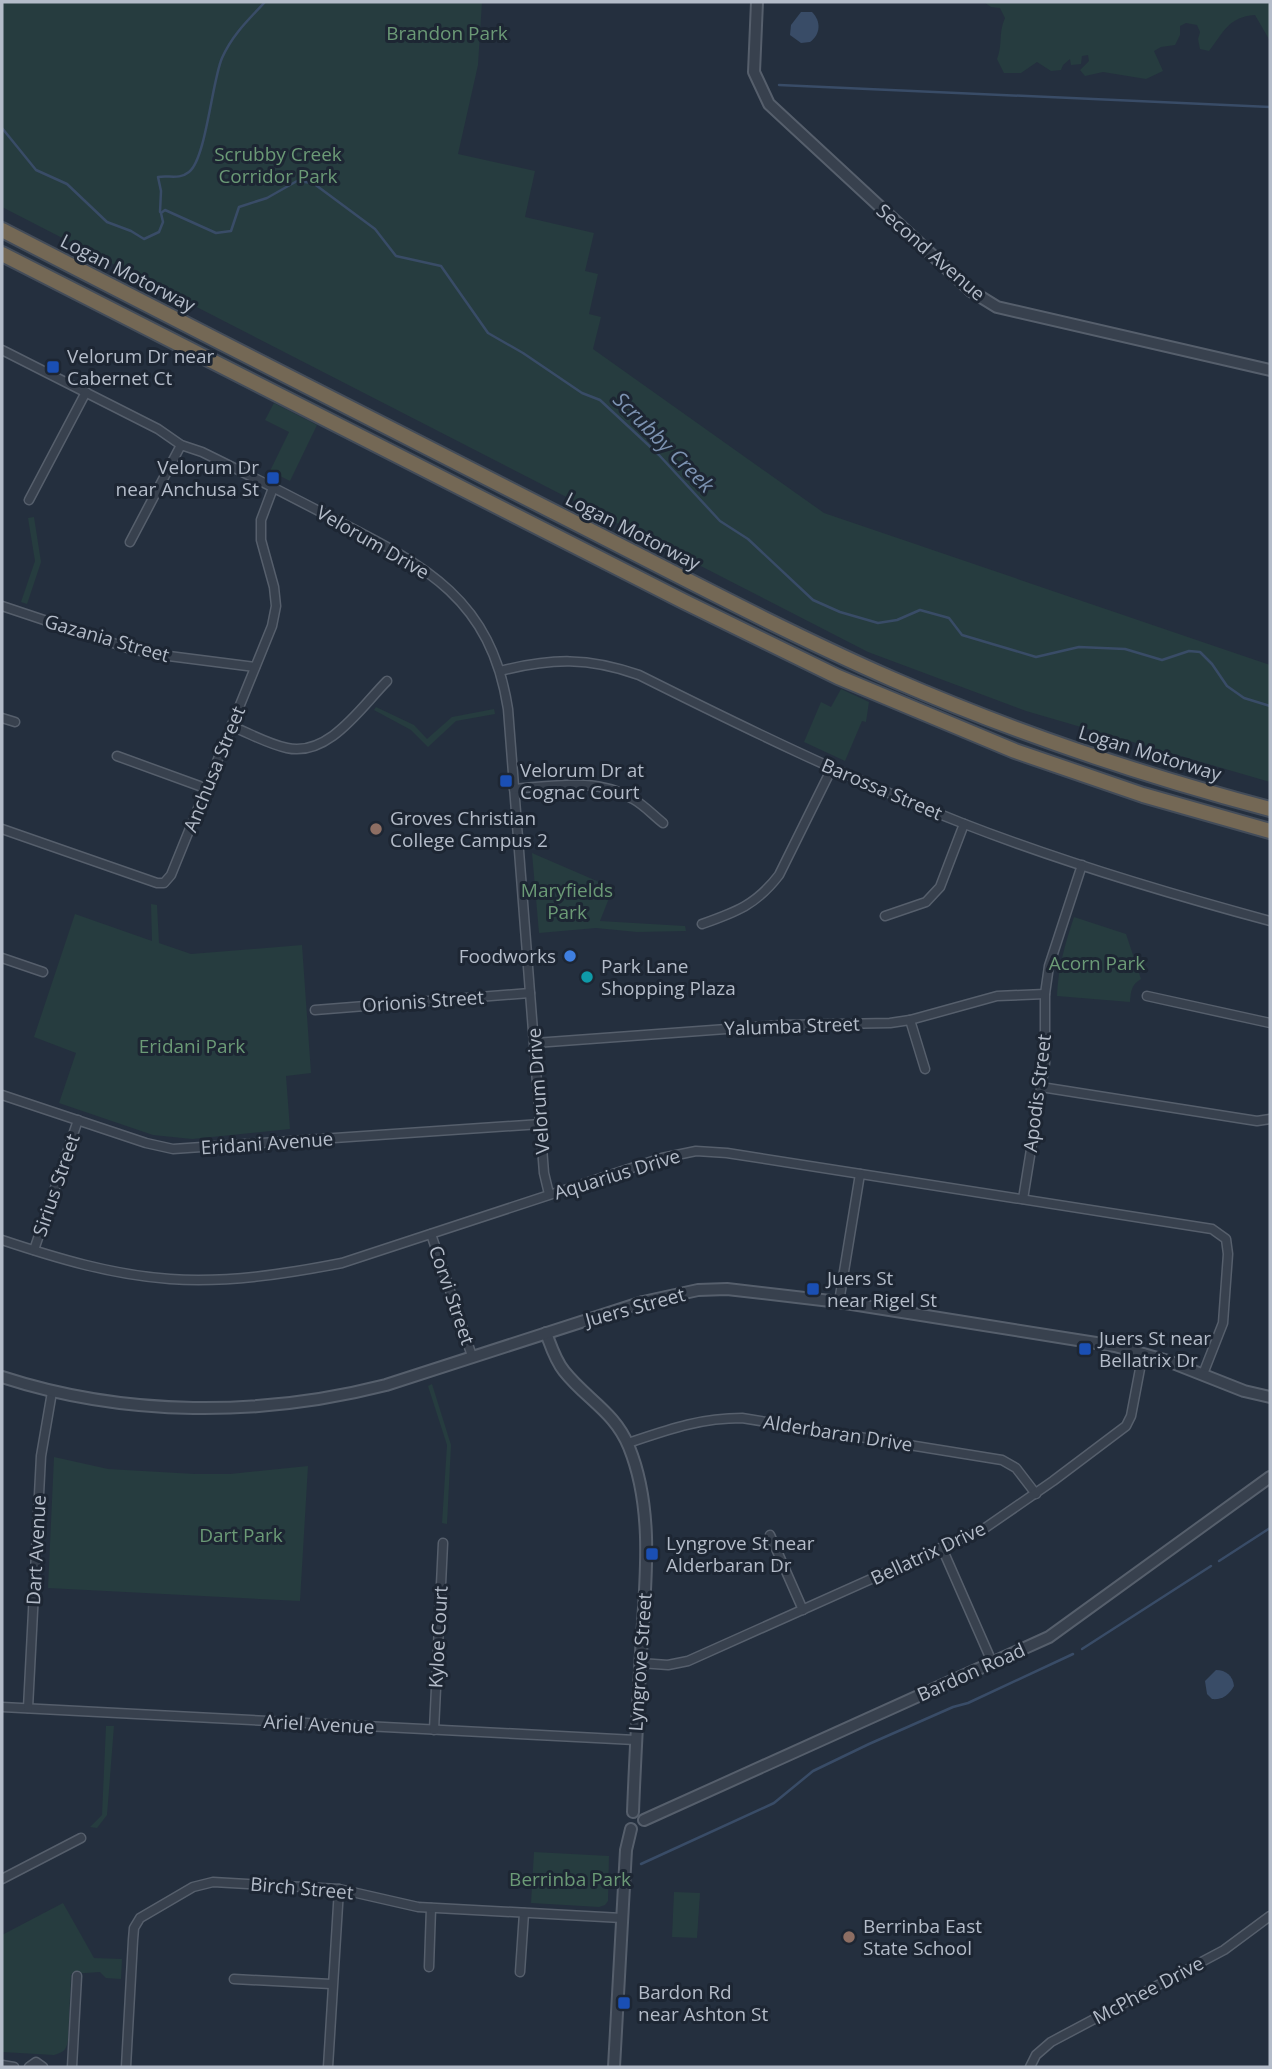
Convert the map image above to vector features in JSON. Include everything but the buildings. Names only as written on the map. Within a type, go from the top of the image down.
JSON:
[{"type":"highway","name":"Logan Motorway","points":[[2,230],[745,609],[873,670],[982,716],[1079,751],[1163,779],[1270,809]]},
{"type":"highway","name":"Logan Motorway","points":[[2,254],[694,607],[849,682],[1027,755],[1143,795],[1270,831]]},
{"type":"street","name":"Second Avenue","points":[[757,2],[754,72],[769,104],[971,291],[997,307],[1270,370]]},
{"type":"street","name":"Velorum Drive","points":[[2,350],[159,429],[181,446],[202,452],[392,548],[436,577],[477,623],[500,671],[508,709],[544,1173],[550,1194]]},
{"type":"street","points":[[29,500],[86,392]]},
{"type":"street","points":[[130,542],[181,446]]},
{"type":"street","name":"Anchusa Street","points":[[2,829],[150,881],[164,883],[171,875],[272,626],[276,606],[274,587],[261,540],[261,520],[273,488]]},
{"type":"street","name":"Gazania Street","points":[[2,606],[131,649],[255,667]]},
{"type":"street","name":"Barossa Street","points":[[500,671],[535,663],[566,660],[618,667],[774,742],[964,824],[1082,866],[1270,921]]},
{"type":"street","points":[[231,726],[285,748],[313,746],[327,740],[341,729],[387,681]]},
{"type":"street","points":[[2,718],[15,722]]},
{"type":"street","points":[[117,756],[205,788]]},
{"type":"street","points":[[702,924],[740,910],[768,889],[779,874],[832,768]]},
{"type":"street","points":[[514,789],[586,785],[604,787],[633,799],[663,822]]},
{"type":"street","points":[[885,916],[926,902],[940,887],[964,824]]},
{"type":"street","name":"Apodis Street","points":[[1023,1199],[1046,1050],[1045,994],[1054,944],[1082,866]]},
{"type":"street","points":[[2,958],[43,972]]},
{"type":"street","name":"Orionis Street","points":[[315,1010],[530,993]]},
{"type":"street","name":"Yalumba Street","points":[[535,1043],[768,1025],[910,1020],[997,996],[1017,993],[1045,994]]},
{"type":"street","points":[[1147,996],[1270,1023]]},
{"type":"street","points":[[910,1020],[925,1069]]},
{"type":"street","points":[[1041,1087],[1257,1121],[1270,1119]]},
{"type":"street","name":"Eridani Avenue","points":[[2,1095],[146,1143],[173,1149],[541,1124]]},
{"type":"street","name":"Sirius Street","points":[[34,1250],[78,1120]]},
{"type":"street","name":"Aquarius Drive","points":[[2,1240],[80,1264],[171,1279],[296,1272],[342,1263],[662,1158],[696,1151],[727,1153],[1205,1228],[1222,1235],[1226,1239],[1228,1254],[1224,1316],[1203,1374]]},
{"type":"street","points":[[839,1302],[860,1174]]},
{"type":"street","name":"Corvi Street","points":[[431,1234],[472,1356]]},
{"type":"street","name":"Juers Street","points":[[2,1377],[52,1392],[119,1403],[152,1406],[257,1406],[352,1393],[643,1302],[698,1290],[755,1290],[1115,1346],[1143,1353],[1244,1391],[1270,1397]]},
{"type":"street","name":"Lyngrove Street","points":[[546,1333],[561,1368],[602,1406],[628,1443],[642,1491],[646,1567],[633,1812]]},
{"type":"street","name":"Bellatrix Drive","points":[[640,1664],[668,1665],[688,1661],[985,1528],[1036,1494],[1126,1426],[1131,1416],[1143,1353]]},
{"type":"street","name":"Dart Avenue","points":[[28,1708],[41,1456],[52,1392]]},
{"type":"street","name":"Alderbaran Drive","points":[[628,1443],[713,1418],[741,1418],[1002,1460],[1016,1468],[1036,1494]]},
{"type":"street","name":"Bardon Road","points":[[644,1820],[1049,1636],[1270,1477]]},
{"type":"street","points":[[771,1535],[803,1610]]},
{"type":"street","name":"Kyloe Court","points":[[434,1730],[443,1543]]},
{"type":"street","points":[[942,1548],[992,1662]]},
{"type":"street","name":"Ariel Avenue","points":[[2,1707],[635,1740]]},
{"type":"street","points":[[614,2067],[626,1850],[631,1829],[626,1821],[628,1815],[639,1813],[644,1820],[639,1829],[631,1829]]},
{"type":"street","points":[[2,1880],[80,1838]]},
{"type":"street","name":"Birch Street","points":[[126,2067],[134,1928],[140,1917],[207,1882],[339,1889],[404,1905],[431,1908],[622,1918]]},
{"type":"street","points":[[328,2067],[331,1984],[339,1889]]},
{"type":"street","points":[[429,1967],[431,1908]]},
{"type":"street","points":[[520,1972],[524,1913]]},
{"type":"street","name":"McPhee Drive","points":[[1030,2067],[1036,2055],[1051,2042],[1224,1950],[1270,1916]]},
{"type":"street","points":[[72,2067],[77,1976]]},
{"type":"street","points":[[234,1979],[331,1984]]},
{"type":"street","points":[[29,2067],[36,2062],[43,2067]]},
{"type":"street","points":[[2,2065],[14,2067]]},
{"type":"green space","name":"Scrubby Creek Corridor Park","points":[[2,2],[482,2],[478,65],[458,154],[535,171],[525,217],[594,233],[585,271],[598,274],[589,314],[601,317],[593,349],[824,513],[1270,665],[1270,782],[1026,711],[868,652],[2,207]]},
{"type":"green space","points":[[984,2],[1268,2],[1270,41],[1255,15],[1246,16],[1227,27],[1209,51],[1200,49],[1200,32],[1197,25],[1186,23],[1180,26],[1180,35],[1175,45],[1154,51],[1163,71],[1146,79],[1103,72],[1085,76],[1080,70],[1089,61],[1088,55],[1082,56],[1081,64],[1071,65],[1070,59],[1061,70],[1051,71],[1037,62],[1021,73],[1004,73],[997,59],[1005,18],[1000,8],[991,7]]},
{"type":"green space","points":[[274,403],[317,425],[290,481],[270,471],[289,432],[265,420]]},
{"type":"green space","points":[[34,517],[41,562],[27,604],[21,602],[35,561],[28,518]]},
{"type":"green space","points":[[841,689],[869,702],[866,722],[862,721],[845,761],[804,742],[821,702],[831,707]]},
{"type":"green space","points":[[376,707],[414,725],[427,739],[452,717],[494,709],[495,714],[456,721],[428,747],[411,730],[374,710]]},
{"type":"green space","name":"Maryfields Park","points":[[532,853],[613,888],[600,921],[685,926],[686,931],[637,932],[596,928],[539,933]]},
{"type":"green space","name":"Eridani Park","points":[[151,904],[157,905],[159,943],[191,954],[302,945],[311,1073],[286,1076],[290,1129],[192,1139],[153,1135],[59,1103],[76,1053],[34,1037],[75,914],[152,941]]},
{"type":"green space","name":"Acorn Park","points":[[1074,917],[1126,934],[1141,979],[1132,989],[1130,1002],[1057,996],[1062,956]]},
{"type":"green space","points":[[432,1384],[451,1445],[447,1524],[442,1523],[447,1445],[428,1386]]},
{"type":"green space","name":"Dart Park","points":[[54,1457],[108,1469],[195,1474],[230,1474],[308,1466],[300,1601],[48,1588]]},
{"type":"green space","points":[[106,1726],[114,1726],[107,1815],[97,1828],[90,1827],[102,1815]]},
{"type":"green space","name":"Berrinba Park","points":[[534,1852],[609,1856],[608,1901],[599,1907],[531,1903]]},
{"type":"green space","points":[[674,1892],[700,1893],[697,1938],[672,1937]]},
{"type":"green space","points":[[63,1903],[94,1958],[122,1959],[121,1979],[106,1978],[100,1972],[71,1974],[68,2041],[62,2052],[54,2055],[2,2052],[2,1935]]},
{"type":"water","points":[[801,12],[812,12],[817,19],[818,31],[810,42],[801,43],[790,35],[791,25]]},
{"type":"water","points":[[1216,1670],[1228,1674],[1234,1686],[1225,1696],[1212,1699],[1207,1694],[1205,1681]]},
{"type":"waterway","points":[[160,212],[161,191],[158,177],[181,176],[189,172],[195,164],[222,58],[236,35],[265,2]]},
{"type":"waterway","points":[[779,85],[1270,107]]},
{"type":"waterway","name":"Scrubby Creek","points":[[2,128],[36,170],[67,184],[107,222],[144,239],[159,232],[163,222],[161,213],[165,210],[216,233],[231,231],[239,207],[267,198],[297,181],[313,183],[375,229],[396,256],[441,266],[488,333],[582,393],[600,400],[659,455],[720,521],[748,539],[813,600],[840,612],[878,623],[897,620],[920,610],[949,618],[962,635],[1036,657],[1079,647],[1125,649],[1162,660],[1189,651],[1200,652],[1227,686],[1244,698],[1270,706]]},
{"type":"waterway","points":[[1219,1561],[1270,1528]]},
{"type":"waterway","points":[[1082,1649],[1211,1566]]},
{"type":"waterway","points":[[641,1864],[774,1803],[813,1771],[1073,1654]]},
{"type":"place","name":"Velorum Dr near Cabernet Ct","points":[[53,367]]},
{"type":"place","name":"Velorum Dr near Anchusa St","points":[[273,478]]},
{"type":"place","name":"Velorum Dr at Cognac Court","points":[[506,781]]},
{"type":"place","name":"Groves Christian College Campus 2","points":[[376,829]]},
{"type":"place","name":"Foodworks","points":[[570,956]]},
{"type":"place","name":"Park Lane Shopping Plaza","points":[[587,977]]},
{"type":"place","name":"Juers St near Rigel St","points":[[813,1289]]},
{"type":"place","name":"Juers St near Bellatrix Dr","points":[[1085,1349]]},
{"type":"place","name":"Lyngrove St near Alderbaran Dr","points":[[652,1554]]},
{"type":"place","name":"Berrinba East State School","points":[[849,1937]]},
{"type":"place","name":"Bardon Rd near Ashton St","points":[[624,2003]]},
{"type":"park label","name":"Brandon Park","points":[[447,33]]}]
